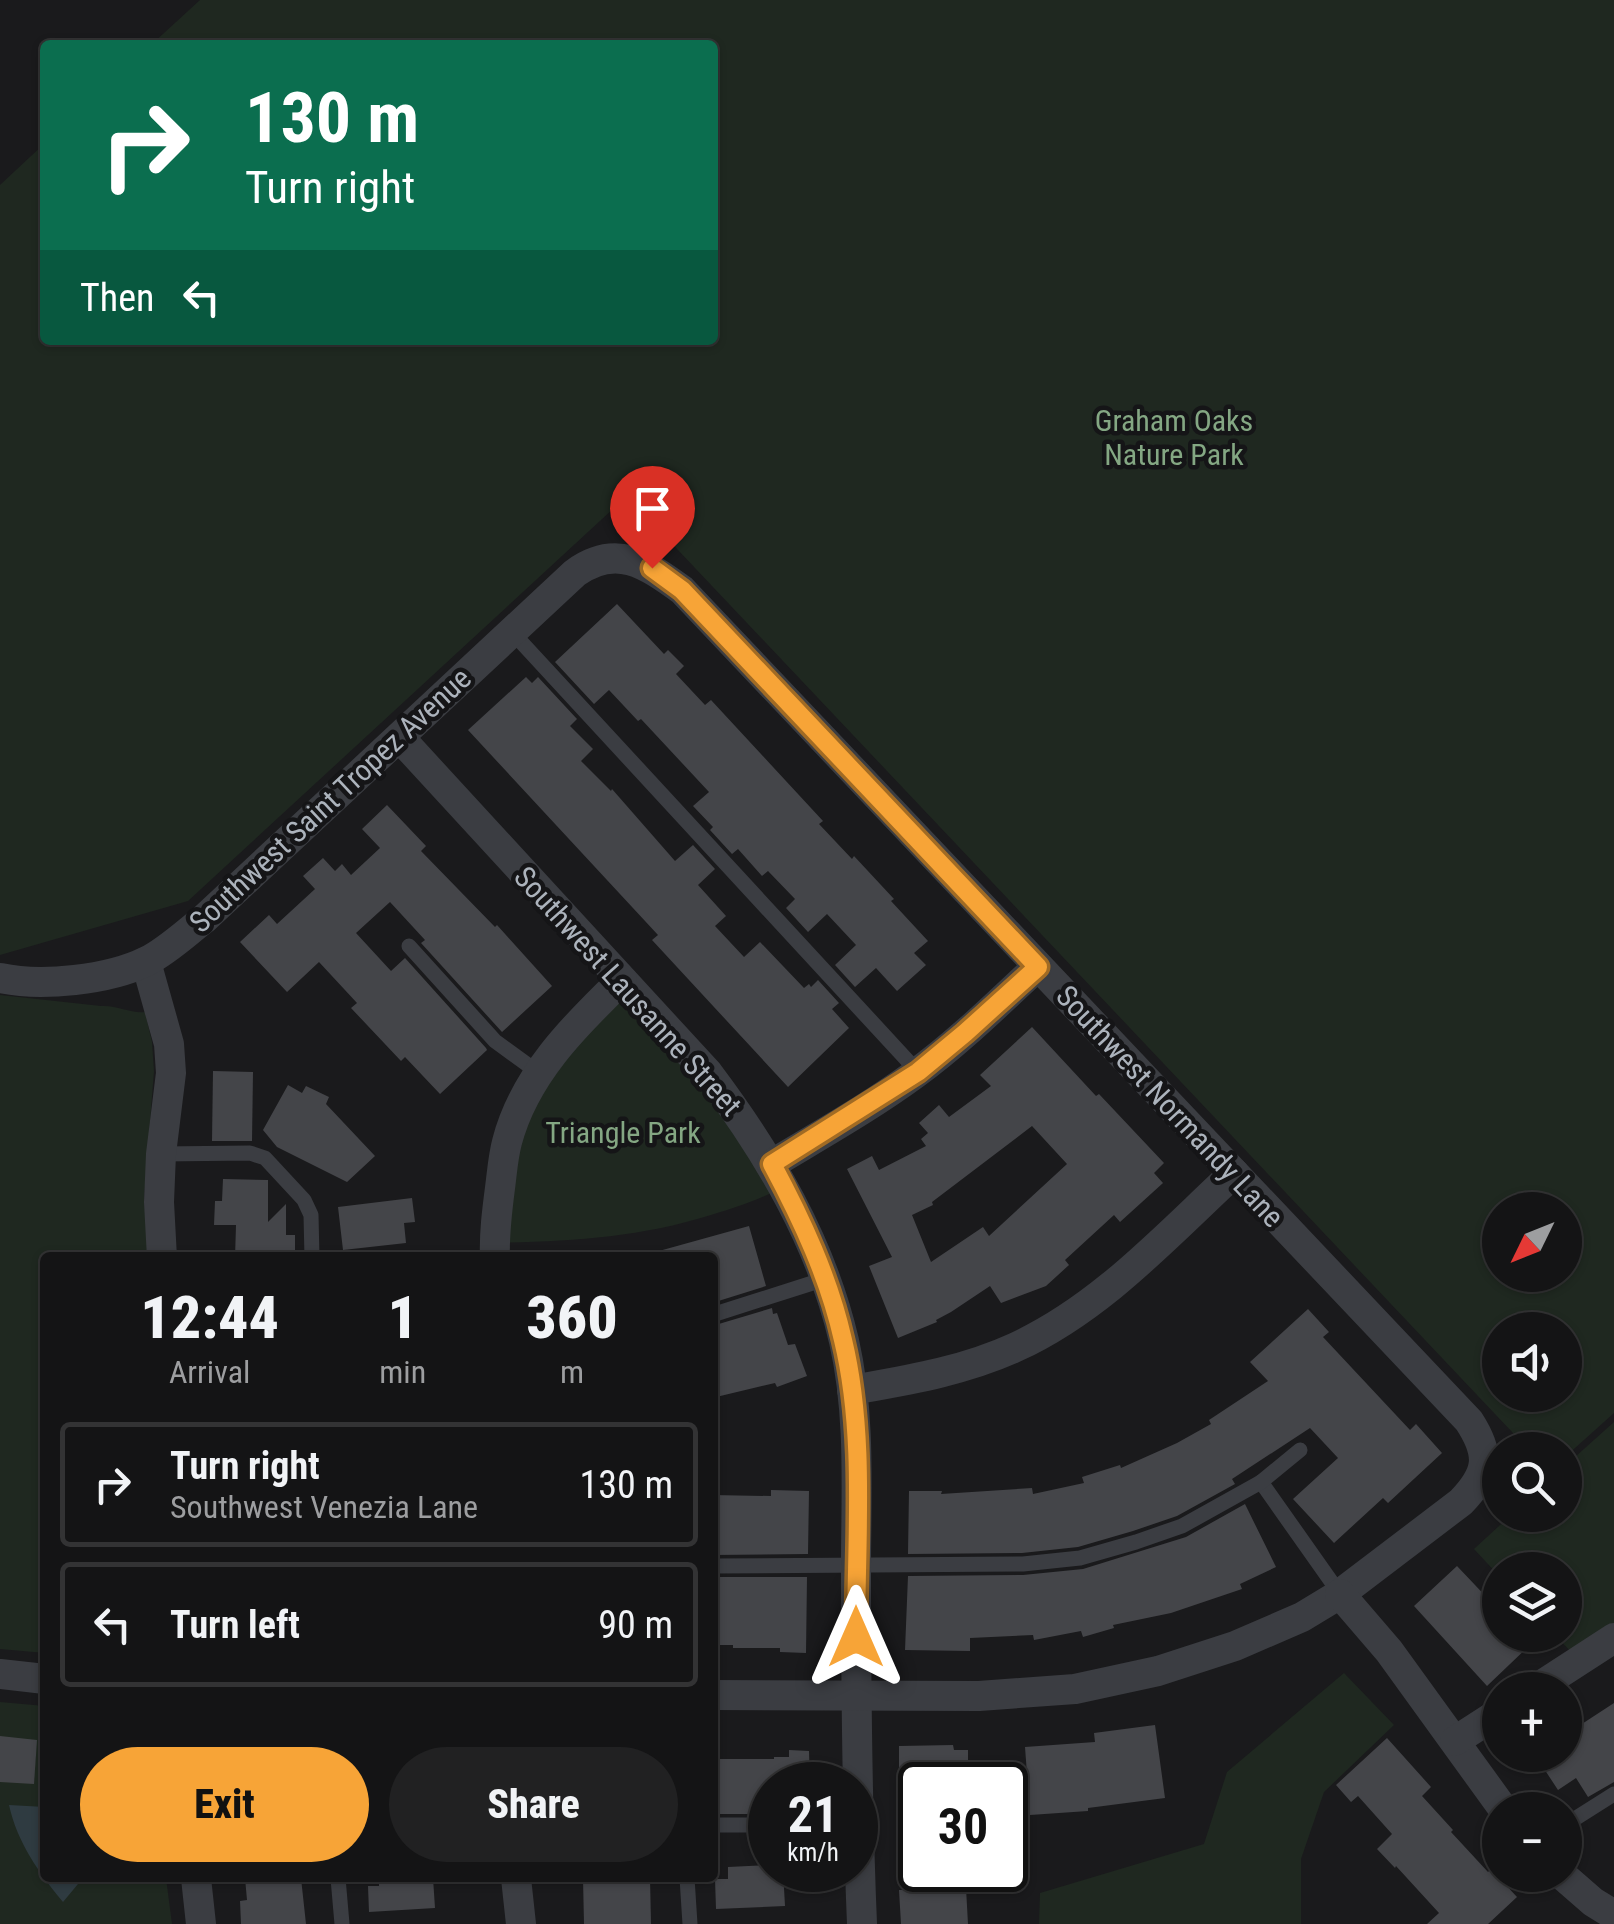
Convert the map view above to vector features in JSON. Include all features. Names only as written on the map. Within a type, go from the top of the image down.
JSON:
[{"type":"street","name":"Southwest Saint Tropez Avenue","points":[[0,978],[43,982],[81,979],[146,962],[204,919],[575,573],[603,559],[630,559]]},
{"type":"street","name":"Southwest Normandy Lane","points":[[630,559],[652,568],[682,590],[1469,1421],[1485,1454],[1476,1486],[1462,1502],[1340,1594]]},
{"type":"street","name":"Southwest Lausanne Street","points":[[400,738],[708,1074],[772,1164],[806,1232],[844,1340],[852,1390],[856,1459],[856,1762]]},
{"type":"street","points":[[146,962],[169,1044],[171,1072],[161,1154],[162,1252]]},
{"type":"street","points":[[772,1164],[918,1072],[1038,967]]},
{"type":"street","points":[[495,1252],[506,1144],[516,1116],[540,1073],[580,1020],[622,980]]},
{"type":"street","points":[[852,1390],[938,1374],[1018,1346],[1060,1323],[1090,1304],[1234,1174]]},
{"type":"street","points":[[718,1695],[979,1696],[1075,1690],[1158,1672],[1235,1646],[1302,1617],[1340,1594],[1389,1651],[1491,1792]]},
{"type":"street","points":[[1562,1672],[1614,1638]]},
{"type":"street","points":[[0,1674],[40,1678]]},
{"type":"street","points":[[1455,1741],[1482,1724]]},
{"type":"street","points":[[196,1882],[201,1924]]},
{"type":"street","points":[[516,1882],[521,1924]]},
{"type":"street","name":"Southwest Lausanne Street","points":[[860,1892],[862,1924]]},
{"type":"street","points":[[1582,1892],[1614,1915]]},
{"type":"lane","points":[[512,632],[918,1072]]},
{"type":"lane","points":[[408,946],[495,1040],[540,1073]]},
{"type":"lane","points":[[161,1154],[250,1154],[265,1158],[304,1200],[311,1215],[312,1252]]},
{"type":"lane","points":[[718,1313],[825,1279]]},
{"type":"lane","points":[[718,1566],[1023,1564],[1080,1558],[1182,1526],[1262,1482],[1300,1450]]},
{"type":"lane","points":[[1262,1482],[1340,1594]]},
{"type":"lane","points":[[1582,1815],[1614,1794]]},
{"type":"lane","points":[[718,1825],[748,1825]]},
{"type":"lane","points":[[338,1882],[342,1924]]},
{"type":"lane","points":[[687,1882],[690,1924]]},
{"type":"green space","name":"Graham Oaks Nature Park","points":[[200,0],[1614,0],[1614,1413],[1582,1442],[1582,1432],[1512,1432],[1493,1412],[1582,1412],[1582,1312],[1482,1312],[1482,1400],[627,496],[188,901],[0,955],[0,185],[40,148],[40,345],[718,345],[718,40],[156,40]]},
{"type":"green space","name":"Triangle Park","points":[[622,980],[784,1186],[739,1206],[657,1229],[577,1239],[494,1243],[506,1144]]},
{"type":"green space","points":[[0,995],[145,1012],[154,1071],[144,1198],[149,1252],[40,1252],[40,1653],[0,1649]]},
{"type":"green space","points":[[1614,1422],[1614,1630],[1582,1650],[1582,1552],[1482,1552],[1482,1558],[1474,1549],[1492,1532],[1582,1532],[1582,1451]]},
{"type":"green space","points":[[1344,1673],[1394,1725],[1324,1792],[1301,1859],[1301,1924],[1039,1924],[1040,1893],[1204,1844],[1227,1772]]},
{"type":"green space","points":[[0,1702],[40,1706],[40,1882],[167,1882],[172,1924],[0,1924]]},
{"type":"shaded area","points":[[9,1805],[40,1807],[40,1871],[30,1856]]},
{"type":"shaded area","points":[[48,1882],[80,1882],[63,1902]]},
{"type":"building","points":[[617,604],[664,654],[668,650],[684,666],[676,674],[705,705],[711,700],[928,941],[914,953],[926,965],[897,991],[876,968],[855,987],[835,965],[856,945],[827,914],[808,932],[786,908],[795,899],[768,871],[762,876],[738,849],[732,854],[710,830],[713,827],[693,806],[709,792],[641,719],[638,721],[609,690],[594,704],[555,662]]},
{"type":"building","points":[[526,677],[532,683],[538,677],[577,719],[570,726],[593,749],[581,761],[612,789],[675,861],[693,845],[715,869],[698,885],[726,916],[715,926],[744,957],[760,942],[804,988],[818,980],[839,1003],[832,1009],[849,1028],[788,1087],[652,940],[658,935],[468,730]]},
{"type":"building","points":[[387,805],[426,846],[421,851],[497,925],[552,986],[502,1032],[421,943],[425,940],[390,902],[356,933],[391,971],[405,958],[486,1048],[440,1094],[405,1057],[401,1061],[351,1008],[357,1003],[319,962],[287,992],[240,942],[269,915],[277,924],[315,889],[303,876],[323,858],[335,871],[342,864],[351,875],[380,848],[362,829]]},
{"type":"building","points":[[1032,1027],[1164,1163],[1154,1173],[1163,1183],[1120,1222],[1114,1215],[1065,1260],[1069,1265],[1046,1286],[1001,1303],[990,1286],[937,1322],[898,1338],[869,1266],[892,1257],[847,1169],[872,1156],[879,1170],[926,1146],[921,1139],[928,1133],[919,1123],[939,1105],[949,1117],[991,1086],[980,1075]],"holes":[[[1032,1126],[1067,1164],[989,1236],[983,1227],[931,1262],[912,1215],[933,1205]]]},
{"type":"building","points":[[213,1071],[253,1072],[252,1141],[212,1141]]},
{"type":"building","points":[[288,1085],[302,1093],[306,1086],[329,1097],[326,1104],[375,1156],[347,1182],[277,1147],[263,1130]]},
{"type":"building","points":[[223,1179],[268,1180],[268,1222],[286,1204],[286,1235],[295,1235],[295,1252],[235,1252],[236,1225],[214,1225],[215,1201],[222,1201]]},
{"type":"building","points":[[412,1198],[415,1222],[404,1223],[406,1243],[343,1250],[338,1207]]},
{"type":"building","points":[[749,1226],[766,1286],[718,1301],[718,1252],[659,1251]]},
{"type":"building","points":[[772,1308],[788,1345],[795,1344],[807,1376],[777,1387],[775,1383],[718,1397],[718,1324]]},
{"type":"building","points":[[1308,1309],[1329,1332],[1323,1337],[1410,1430],[1416,1424],[1442,1453],[1388,1503],[1383,1498],[1334,1543],[1293,1499],[1338,1458],[1310,1428],[1232,1479],[1235,1484],[1177,1516],[1133,1531],[1078,1547],[1022,1553],[908,1554],[909,1491],[942,1491],[941,1494],[1032,1488],[1033,1494],[1084,1483],[1082,1477],[1120,1465],[1121,1468],[1177,1443],[1211,1424],[1209,1420],[1268,1381],[1250,1362]]},
{"type":"building","points":[[771,1490],[809,1491],[808,1554],[718,1555],[718,1495],[771,1496]]},
{"type":"building","points":[[1245,1504],[1276,1567],[1240,1584],[1242,1589],[1083,1637],[1081,1631],[1034,1640],[1033,1635],[970,1638],[970,1651],[905,1650],[908,1576],[1023,1575],[1083,1569],[1186,1537]]},
{"type":"building","points":[[1457,1566],[1482,1592],[1482,1652],[1523,1652],[1502,1672],[1482,1672],[1482,1681],[1414,1606]]},
{"type":"building","points":[[718,1577],[807,1577],[806,1653],[718,1645]]},
{"type":"building","points":[[1614,1703],[1614,1782],[1588,1797],[1576,1778],[1558,1790],[1546,1772],[1582,1772],[1582,1724]]},
{"type":"building","points":[[1155,1725],[1165,1798],[1088,1811],[1030,1815],[1025,1747],[1095,1742],[1094,1733]]},
{"type":"building","points":[[0,1736],[37,1740],[34,1784],[0,1782]]},
{"type":"building","points":[[1387,1738],[1431,1787],[1422,1796],[1482,1866],[1482,1892],[1512,1892],[1517,1897],[1488,1924],[1427,1924],[1439,1913],[1377,1849],[1392,1834],[1358,1796],[1351,1802],[1336,1785]]},
{"type":"building","points":[[953,1745],[954,1750],[968,1750],[968,1762],[899,1762],[899,1746]]},
{"type":"building","points":[[789,1750],[809,1751],[809,1762],[748,1762],[748,1814],[718,1814],[718,1759],[789,1757]]},
{"type":"building","points":[[748,1866],[748,1892],[784,1892],[785,1906],[716,1909],[715,1882],[728,1879],[728,1867]]},
{"type":"building","points":[[245,1882],[301,1882],[306,1924],[241,1924],[240,1901],[247,1900]]},
{"type":"building","points":[[379,1882],[433,1882],[435,1908],[369,1912],[368,1886],[379,1886]]},
{"type":"building","points":[[583,1882],[650,1882],[651,1924],[584,1924]]},
{"type":"building","points":[[899,1892],[966,1892],[968,1924],[901,1924]]},
{"type":"route","points":[[652,568],[682,590],[1038,967],[918,1072],[772,1164],[806,1232],[844,1340],[856,1459],[856,1637]]}]
